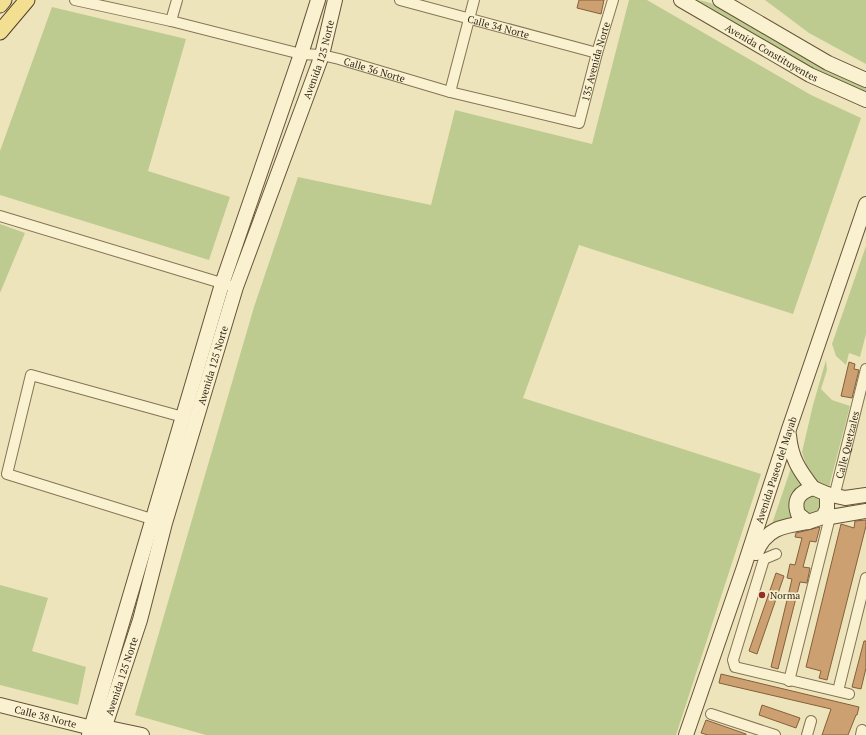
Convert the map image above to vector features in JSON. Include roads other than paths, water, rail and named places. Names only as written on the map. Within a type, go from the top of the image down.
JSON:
[{"type":"main road","points":[[0,5],[4,0]]},
{"type":"main road","points":[[0,32],[27,0]]},
{"type":"main road","name":"Avenida 125 Norte","points":[[94,732],[151,520],[222,284],[318,0]]},
{"type":"main road","name":"Avenida 125 Norte","points":[[94,732],[123,673],[140,620],[165,522],[236,287],[322,55],[334,0]]},
{"type":"main road","name":"Avenida Constituyentes","points":[[681,0],[810,75],[866,100]]},
{"type":"main road","name":"Avenida Constituyentes","points":[[720,0],[828,63],[866,80]]},
{"type":"main road","name":"Avenida Paseo del Mayab","points":[[686,735],[866,204]]},
{"type":"main road","points":[[789,429],[790,451],[804,478],[813,488],[830,495],[866,495]]},
{"type":"main road","points":[[808,522],[798,514],[796,502],[800,494],[813,488]]},
{"type":"main road","points":[[826,517],[830,495]]},
{"type":"main road","points":[[744,567],[753,559],[760,542],[766,535],[780,528],[826,517],[866,511]]},
{"type":"main road","points":[[123,673],[125,682],[115,717],[115,722],[136,734]]},
{"type":"main road","name":"Calle 38 Norte","points":[[0,705],[94,732]]},
{"type":"main road","name":"Calle 38 Norte","points":[[0,714],[94,732]]},
{"type":"main road","points":[[94,732],[136,734]]},
{"type":"street","name":"Calle 36 Norte","points":[[75,0],[171,21],[301,54],[322,55],[450,92],[579,123]]},
{"type":"street","points":[[171,21],[177,0]]},
{"type":"street","name":"Calle 34 Norte","points":[[400,0],[597,53]]},
{"type":"street","points":[[450,92],[474,0]]},
{"type":"street","name":"135 Avenida Norte","points":[[579,123],[612,0]]},
{"type":"street","points":[[0,216],[236,287]]},
{"type":"street","name":"Calle Quetzales","points":[[830,495],[866,369]]},
{"type":"street","points":[[165,522],[151,520],[7,474],[31,375],[183,417]]},
{"type":"street","points":[[789,681],[826,517]]},
{"type":"street","points":[[776,554],[764,559],[733,660],[735,667],[849,694]]},
{"type":"street","points":[[838,691],[866,578]]},
{"type":"street","points":[[711,714],[775,735]]},
{"type":"street","points":[[807,735],[812,721]]},
{"type":"place","name":"Norma","points":[[762,595]]}]
